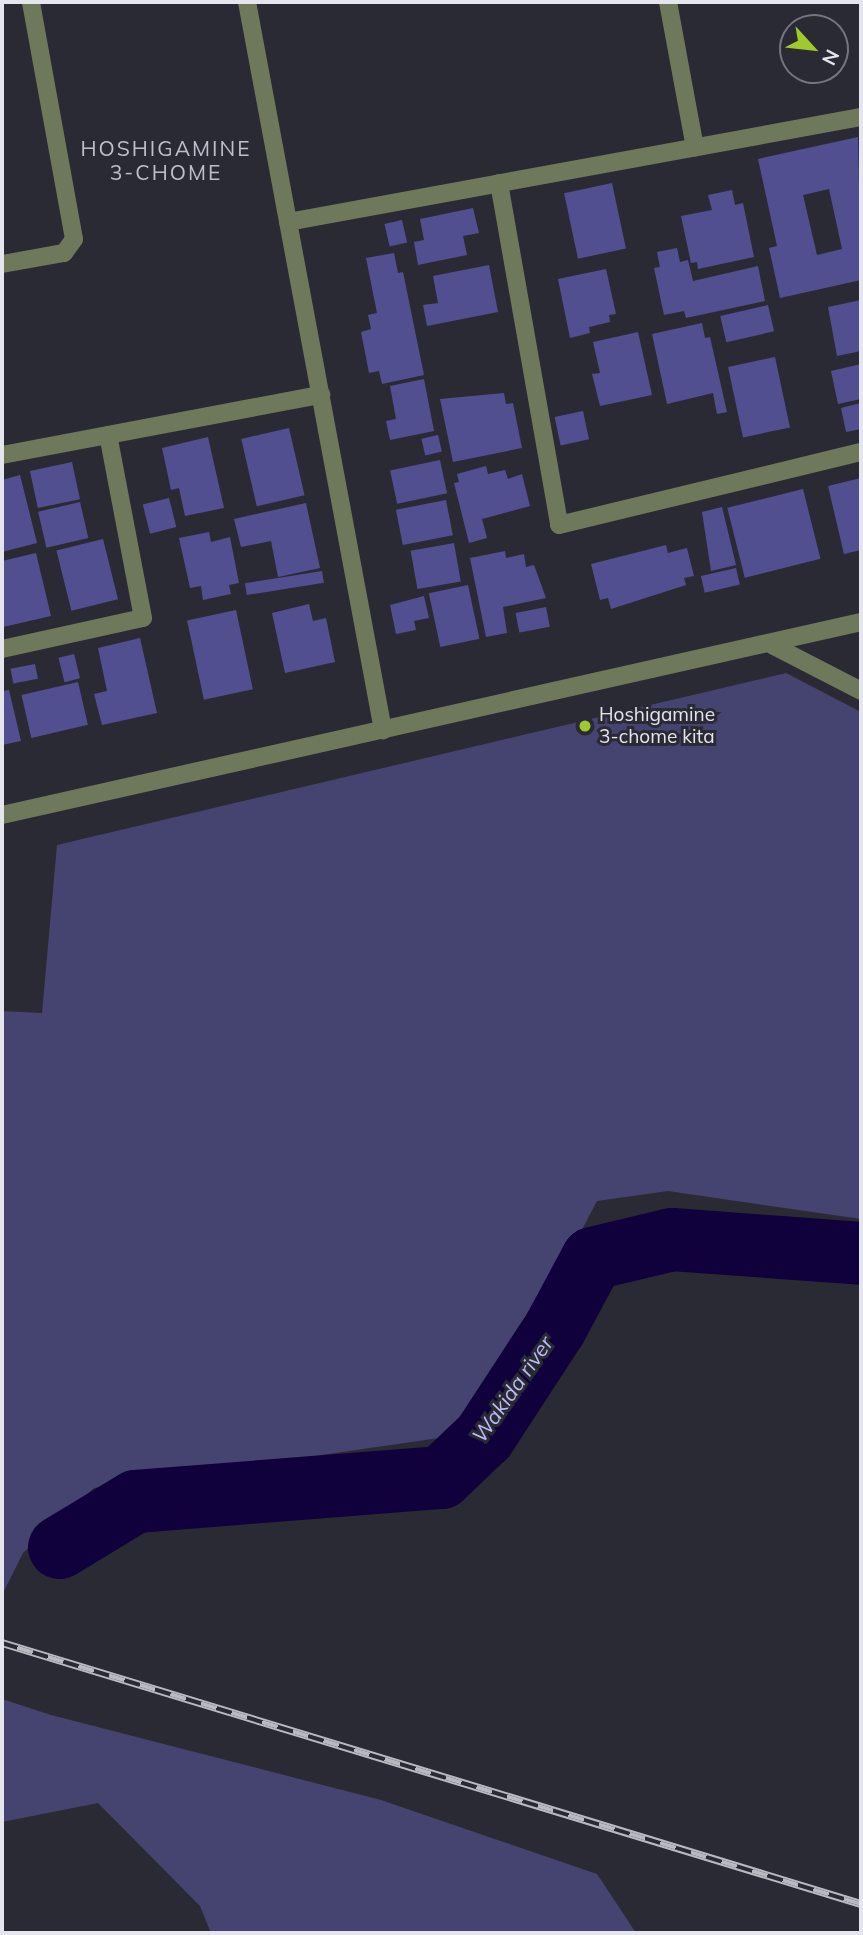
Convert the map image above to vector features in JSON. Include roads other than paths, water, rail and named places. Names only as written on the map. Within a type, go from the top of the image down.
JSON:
[{"type":"street","points":[[2,264],[64,253],[74,239],[31,2]]},
{"type":"street","points":[[247,2],[383,730]]},
{"type":"street","points":[[668,2],[695,148]]},
{"type":"street","points":[[288,222],[861,117]]},
{"type":"street","points":[[499,183],[559,525],[861,452]]},
{"type":"street","points":[[2,456],[321,395]]},
{"type":"street","points":[[2,649],[143,618],[108,435]]},
{"type":"street","points":[[2,815],[772,645],[861,622]]},
{"type":"street","points":[[772,645],[861,691]]},
{"type":"waterway","name":"Wakida river","points":[[59,1547],[135,1501],[441,1477],[484,1436],[555,1327],[592,1258],[672,1239],[861,1253]]},
{"type":"railway","points":[[2,1643],[861,1904]]},
{"type":"place","name":"Hoshigamine 3-chome kita","points":[[585,726]]},
{"type":"district","name":"HOSHIGAMINE 3-CHOME","points":[[166,160]]}]
